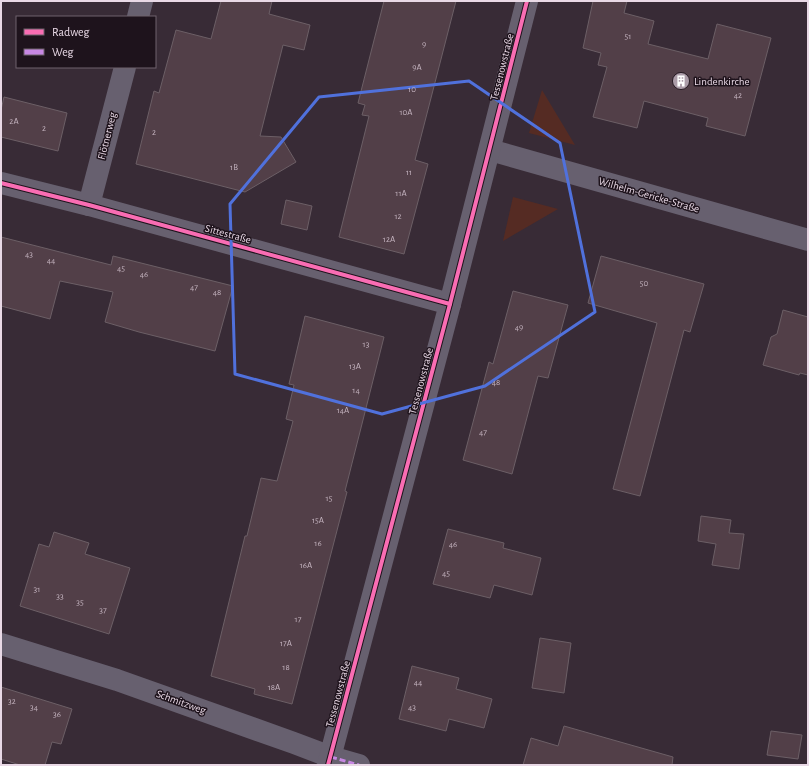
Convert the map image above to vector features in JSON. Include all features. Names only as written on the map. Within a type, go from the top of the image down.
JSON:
[{"type":"street","points":[[138,16],[142,1]]},
{"type":"street","name":"Tessenowstraße","points":[[329,761],[450,304],[527,1]]},
{"type":"street","name":"Flötnerweg","points":[[89,205],[125,68]]},
{"type":"street","name":"Wilhelm-Gericke-Straße","points":[[490,150],[808,240]]},
{"type":"street","name":"Sittestraße","points":[[1,183],[89,205],[450,304]]},
{"type":"street","name":"Schmitzweg","points":[[1,644],[117,680],[294,743],[329,761],[359,765]]},
{"type":"highlighted area","points":[[469,81],[560,143],[595,312],[485,386],[382,414],[235,374],[230,204],[319,97]]},
{"type":"shaded area","points":[[542,90],[575,145],[529,133]]},
{"type":"shaded area","points":[[513,197],[558,209],[503,241]]},
{"type":"building","points":[[221,1],[272,1],[269,14],[310,25],[304,50],[283,45],[260,136],[281,137],[296,162],[245,192],[136,164],[154,91],[159,93],[176,30],[211,39]]},
{"type":"building","points":[[384,1],[456,1],[415,160],[428,164],[404,254],[339,237],[369,116],[362,115],[365,105],[358,103]]},
{"type":"building","name":"Lindenkirche","points":[[593,1],[627,1],[624,13],[654,21],[648,44],[708,59],[717,24],[771,38],[745,136],[706,126],[708,118],[644,101],[637,128],[593,117],[607,67],[598,65],[601,53],[583,48]]},
{"type":"building","points":[[4,97],[67,113],[58,151],[1,137],[1,110]]},
{"type":"building","points":[[286,200],[312,206],[307,230],[281,224]]},
{"type":"building","points":[[1,237],[111,265],[113,256],[233,286],[215,351],[105,322],[113,292],[60,281],[50,319],[1,306]]},
{"type":"building","points":[[601,256],[704,284],[690,332],[684,330],[640,496],[613,489],[657,323],[588,303]]},
{"type":"building","points":[[513,291],[568,305],[548,378],[538,376],[512,474],[463,460],[489,362],[493,364]]},
{"type":"building","points":[[783,310],[808,317],[808,375],[800,373],[799,375],[763,365],[771,337],[777,334]]},
{"type":"building","points":[[305,316],[384,337],[345,491],[347,492],[292,704],[254,694],[255,689],[211,676],[245,536],[247,536],[261,478],[277,481],[293,421],[286,419],[294,385],[289,384]]},
{"type":"building","points":[[701,516],[731,520],[729,533],[744,534],[739,569],[712,565],[716,544],[698,541]]},
{"type":"building","points":[[448,529],[504,543],[503,548],[541,558],[532,595],[494,585],[490,598],[433,584]]},
{"type":"building","points":[[54,532],[89,543],[85,554],[130,568],[109,634],[20,606],[39,544],[49,547]]},
{"type":"building","points":[[540,638],[571,643],[564,693],[532,688]]},
{"type":"building","points":[[412,666],[459,678],[456,689],[492,699],[484,728],[449,719],[446,731],[399,719]]},
{"type":"building","points":[[1,687],[72,709],[61,744],[52,742],[45,765],[20,765],[1,759]]},
{"type":"building","points":[[564,726],[673,757],[672,765],[523,765],[531,738],[558,746]]},
{"type":"building","points":[[771,731],[802,735],[798,759],[767,755]]},
{"type":"marked path","points":[[331,757],[359,765]]},
{"type":"cycle path","points":[[328,765],[450,304],[527,1]]},
{"type":"cycle path","points":[[1,183],[89,205],[450,304]]},
{"type":"place","name":"Lindenkirche","points":[[681,81]]}]
